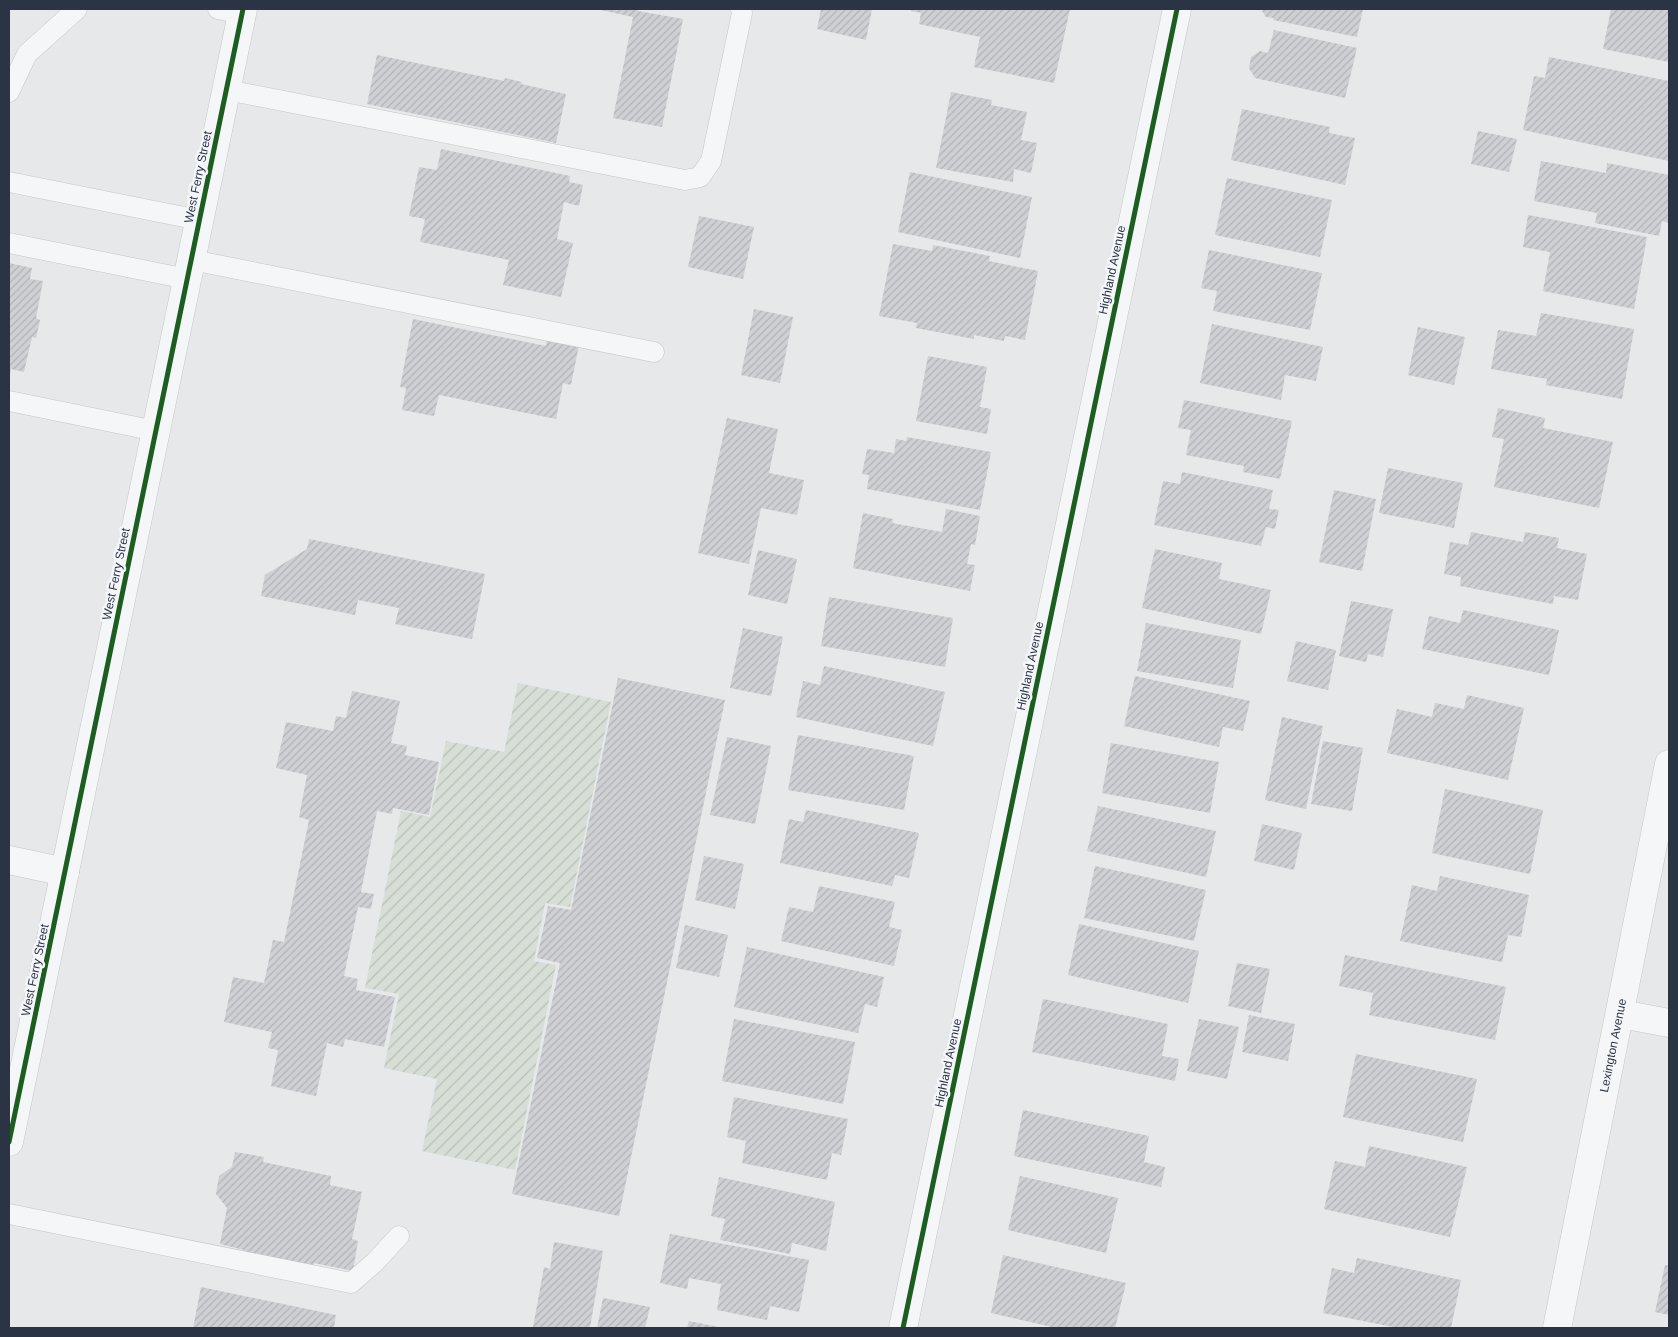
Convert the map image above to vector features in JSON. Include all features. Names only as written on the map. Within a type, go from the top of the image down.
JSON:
[{"type":"street","name":"Highland Avenue","points":[[903,1328],[1177,9]]},
{"type":"street","name":"West Ferry Street","points":[[9,1142],[227,90],[234,11]]},
{"type":"street","name":"Lexington Avenue","points":[[1557,1328],[1621,1014],[1669,764]]},
{"type":"street","points":[[9,860],[65,872]]},
{"type":"street","points":[[1621,1014],[1669,1024]]},
{"type":"lane","points":[[9,92],[27,54],[77,9]]},
{"type":"lane","points":[[227,90],[685,180],[700,178],[711,161],[742,14],[741,9]]},
{"type":"lane","points":[[9,182],[199,220]]},
{"type":"lane","points":[[9,244],[189,269],[654,352]]},
{"type":"lane","points":[[9,401],[156,430]]},
{"type":"lane","points":[[9,1214],[351,1283],[375,1262],[399,1236]]},
{"type":"shaded area","points":[[518,683],[611,702],[570,907],[545,903],[534,961],[556,965],[515,1170],[422,1151],[437,1079],[384,1068],[399,994],[365,988],[401,811],[430,817],[446,741],[504,752]]},
{"type":"building","points":[[596,9],[638,9],[638,11],[683,19],[662,127],[613,118],[633,17]]},
{"type":"building","points":[[821,9],[872,9],[866,40],[817,29]]},
{"type":"building","points":[[912,9],[1070,9],[1054,83],[974,67],[980,37],[919,24],[921,13],[911,11]]},
{"type":"building","points":[[1261,9],[1363,9],[1357,37],[1273,20],[1274,18],[1266,17]]},
{"type":"building","points":[[1611,9],[1669,9],[1669,62],[1603,49]]},
{"type":"building","points":[[1274,30],[1357,48],[1345,98],[1255,78],[1249,68],[1251,57],[1260,51],[1268,53]]},
{"type":"building","points":[[377,55],[504,81],[505,78],[522,82],[521,84],[566,94],[556,143],[367,104]]},
{"type":"building","points":[[1549,57],[1669,81],[1669,161],[1523,130],[1534,76],[1545,78]]},
{"type":"building","points":[[951,92],[992,100],[991,105],[1027,112],[1021,140],[1037,143],[1031,173],[1014,169],[1013,182],[936,168]]},
{"type":"building","points":[[1242,109],[1330,127],[1329,133],[1355,138],[1345,185],[1231,160]]},
{"type":"building","points":[[1478,131],[1517,139],[1509,172],[1471,164]]},
{"type":"building","points":[[441,149],[570,176],[569,182],[583,185],[579,206],[564,202],[557,239],[573,243],[561,297],[503,285],[509,260],[420,242],[425,219],[409,216],[419,167],[437,170]]},
{"type":"building","points":[[1541,161],[1606,173],[1607,163],[1669,175],[1669,223],[1662,221],[1659,236],[1595,223],[1597,213],[1534,201]]},
{"type":"building","points":[[910,172],[1032,197],[1020,258],[898,232]]},
{"type":"building","points":[[1227,178],[1332,200],[1320,257],[1215,235]]},
{"type":"building","points":[[1528,215],[1647,237],[1634,309],[1543,291],[1550,252],[1523,247]]},
{"type":"building","points":[[699,216],[754,227],[743,279],[688,267]]},
{"type":"building","points":[[893,244],[932,251],[933,245],[990,256],[989,261],[1038,271],[1025,340],[1005,336],[1004,341],[974,335],[974,339],[916,328],[917,323],[879,316]]},
{"type":"building","points":[[1209,250],[1322,273],[1310,330],[1213,311],[1217,291],[1201,288]]},
{"type":"building","points":[[9,263],[32,268],[30,279],[43,281],[36,318],[40,320],[36,338],[32,337],[24,372],[11,369],[10,374]]},
{"type":"building","points":[[754,309],[793,317],[780,383],[741,375]]},
{"type":"building","points":[[1541,313],[1634,329],[1622,399],[1546,385],[1547,379],[1491,369],[1498,330],[1536,336]]},
{"type":"building","points":[[413,319],[546,346],[547,339],[579,345],[571,385],[563,383],[556,419],[439,395],[434,416],[402,410],[406,388],[400,387]]},
{"type":"building","points":[[1212,324],[1323,347],[1316,381],[1285,375],[1281,400],[1200,383]]},
{"type":"building","points":[[1418,327],[1465,337],[1454,385],[1408,375]]},
{"type":"building","points":[[928,356],[987,367],[980,407],[991,409],[987,434],[916,421]]},
{"type":"building","points":[[1184,400],[1292,421],[1280,479],[1243,472],[1244,466],[1186,455],[1191,430],[1178,428]]},
{"type":"building","points":[[1498,408],[1545,418],[1543,428],[1613,442],[1599,508],[1494,487],[1504,439],[1492,437]]},
{"type":"building","points":[[727,418],[778,429],[769,473],[804,480],[797,515],[761,508],[749,564],[698,553]]},
{"type":"building","points":[[907,437],[991,452],[980,510],[867,489],[869,475],[862,474],[867,449],[894,453],[896,439],[906,441]]},
{"type":"building","points":[[1388,468],[1463,483],[1454,528],[1379,513]]},
{"type":"building","points":[[1182,472],[1273,490],[1269,509],[1279,510],[1275,529],[1266,527],[1261,546],[1154,525],[1163,481],[1180,484]]},
{"type":"building","points":[[1334,490],[1376,499],[1362,571],[1319,562]]},
{"type":"building","points":[[946,509],[980,516],[975,545],[971,544],[967,564],[975,565],[970,591],[853,568],[863,513],[893,519],[892,523],[942,532]]},
{"type":"building","points":[[1471,532],[1523,542],[1525,532],[1559,538],[1557,548],[1587,554],[1578,600],[1554,596],[1553,604],[1460,586],[1461,577],[1444,574],[1450,542],[1468,545]]},
{"type":"building","points":[[309,539],[485,574],[472,639],[395,624],[399,608],[358,600],[355,615],[261,596],[265,575],[307,549]]},
{"type":"building","points":[[1155,549],[1222,563],[1219,579],[1271,590],[1261,634],[1142,608]]},
{"type":"building","points":[[758,550],[797,559],[787,604],[748,595]]},
{"type":"building","points":[[829,597],[953,618],[945,667],[821,646]]},
{"type":"building","points":[[1351,601],[1393,609],[1383,657],[1368,654],[1366,662],[1339,656]]},
{"type":"building","points":[[1463,610],[1559,630],[1549,675],[1422,649],[1429,616],[1460,623]]},
{"type":"building","points":[[1146,623],[1241,640],[1233,688],[1137,671]]},
{"type":"building","points":[[743,628],[783,637],[771,696],[730,688]]},
{"type":"building","points":[[1296,641],[1336,650],[1328,690],[1287,681]]},
{"type":"building","points":[[824,666],[945,692],[933,746],[796,717],[803,681],[820,685]]},
{"type":"building","points":[[1135,676],[1250,701],[1243,731],[1223,727],[1219,747],[1124,726]]},
{"type":"building","points":[[618,678],[725,700],[619,1216],[512,1194],[560,963],[537,958],[548,906],[571,910]]},
{"type":"building","points":[[352,691],[400,701],[391,743],[407,746],[405,755],[439,762],[429,815],[393,808],[392,814],[377,811],[361,892],[374,894],[371,909],[358,907],[344,976],[358,979],[356,990],[395,997],[384,1047],[345,1039],[343,1047],[327,1043],[316,1096],[271,1086],[278,1050],[268,1048],[272,1032],[224,1022],[233,977],[264,983],[273,940],[284,942],[309,820],[299,817],[307,775],[276,768],[286,722],[333,731],[336,716],[346,718]]},
{"type":"building","points":[[1467,695],[1524,708],[1508,780],[1387,753],[1397,709],[1432,717],[1435,703],[1464,709]]},
{"type":"building","points":[[1282,717],[1323,726],[1306,809],[1265,800]]},
{"type":"building","points":[[798,735],[914,756],[904,810],[788,790]]},
{"type":"building","points":[[727,737],[771,746],[755,824],[710,815]]},
{"type":"building","points":[[1323,741],[1363,748],[1352,811],[1311,804]]},
{"type":"building","points":[[1111,743],[1219,762],[1210,813],[1102,793]]},
{"type":"building","points":[[1445,789],[1543,810],[1530,874],[1432,853]]},
{"type":"building","points":[[1098,806],[1216,831],[1206,877],[1087,851]]},
{"type":"building","points":[[806,810],[919,833],[909,878],[895,875],[892,886],[780,863],[789,819],[803,822]]},
{"type":"building","points":[[1262,824],[1302,833],[1294,870],[1254,861]]},
{"type":"building","points":[[704,856],[744,864],[735,909],[695,900]]},
{"type":"building","points":[[1095,866],[1206,890],[1194,941],[1084,918]]},
{"type":"building","points":[[1440,876],[1529,895],[1521,937],[1508,935],[1502,962],[1400,941],[1412,885],[1437,891]]},
{"type":"building","points":[[819,886],[895,902],[889,927],[902,930],[894,966],[781,941],[789,907],[813,912]]},
{"type":"building","points":[[1079,924],[1199,951],[1188,1003],[1068,975]]},
{"type":"building","points":[[685,925],[728,935],[719,977],[676,968]]},
{"type":"building","points":[[747,947],[884,977],[877,1007],[865,1004],[858,1033],[734,1007]]},
{"type":"building","points":[[1345,955],[1506,987],[1495,1040],[1369,1015],[1373,993],[1339,986]]},
{"type":"building","points":[[1237,963],[1270,969],[1261,1013],[1228,1006]]},
{"type":"building","points":[[1043,999],[1168,1024],[1162,1056],[1179,1059],[1175,1081],[1032,1052]]},
{"type":"building","points":[[1249,1015],[1295,1024],[1288,1061],[1242,1052]]},
{"type":"building","points":[[734,1019],[855,1042],[843,1104],[722,1081]]},
{"type":"building","points":[[1199,1019],[1239,1027],[1227,1079],[1187,1071]]},
{"type":"building","points":[[1356,1054],[1477,1079],[1463,1142],[1343,1117]]},
{"type":"building","points":[[734,1097],[848,1119],[841,1155],[832,1153],[827,1180],[742,1163],[746,1141],[727,1137]]},
{"type":"building","points":[[1023,1110],[1149,1136],[1144,1162],[1165,1167],[1161,1187],[1014,1156]]},
{"type":"building","points":[[1369,1146],[1467,1167],[1450,1237],[1324,1209],[1335,1161],[1365,1167]]},
{"type":"building","points":[[235,1152],[264,1157],[263,1162],[331,1176],[330,1185],[362,1192],[352,1239],[358,1241],[353,1271],[314,1263],[313,1267],[242,1253],[244,1250],[220,1244],[227,1208],[216,1194],[219,1176],[232,1167]]},
{"type":"building","points":[[1020,1176],[1118,1198],[1106,1253],[1008,1230]]},
{"type":"building","points":[[719,1177],[835,1202],[826,1251],[792,1243],[790,1254],[720,1240],[725,1219],[711,1216]]},
{"type":"building","points":[[670,1234],[809,1260],[799,1312],[770,1306],[767,1320],[717,1310],[721,1284],[689,1278],[687,1289],[660,1283]]},
{"type":"building","points":[[554,1242],[603,1251],[590,1328],[533,1327],[544,1267],[550,1269]]},
{"type":"building","points":[[1003,1255],[1126,1283],[1115,1328],[1056,1328],[991,1313]]},
{"type":"building","points":[[1357,1258],[1461,1280],[1451,1328],[1398,1328],[1323,1313],[1332,1268],[1354,1273]]},
{"type":"building","points":[[1665,1265],[1669,1266],[1669,1315],[1655,1312]]},
{"type":"building","points":[[201,1287],[336,1315],[334,1328],[193,1328]]},
{"type":"building","points":[[603,1298],[650,1307],[645,1328],[597,1328]]},
{"type":"building","points":[[689,1321],[719,1327],[719,1328],[687,1328]]},
{"type":"cycle path","points":[[9,1142],[243,9]]},
{"type":"cycle path","points":[[903,1328],[1177,9]]}]
